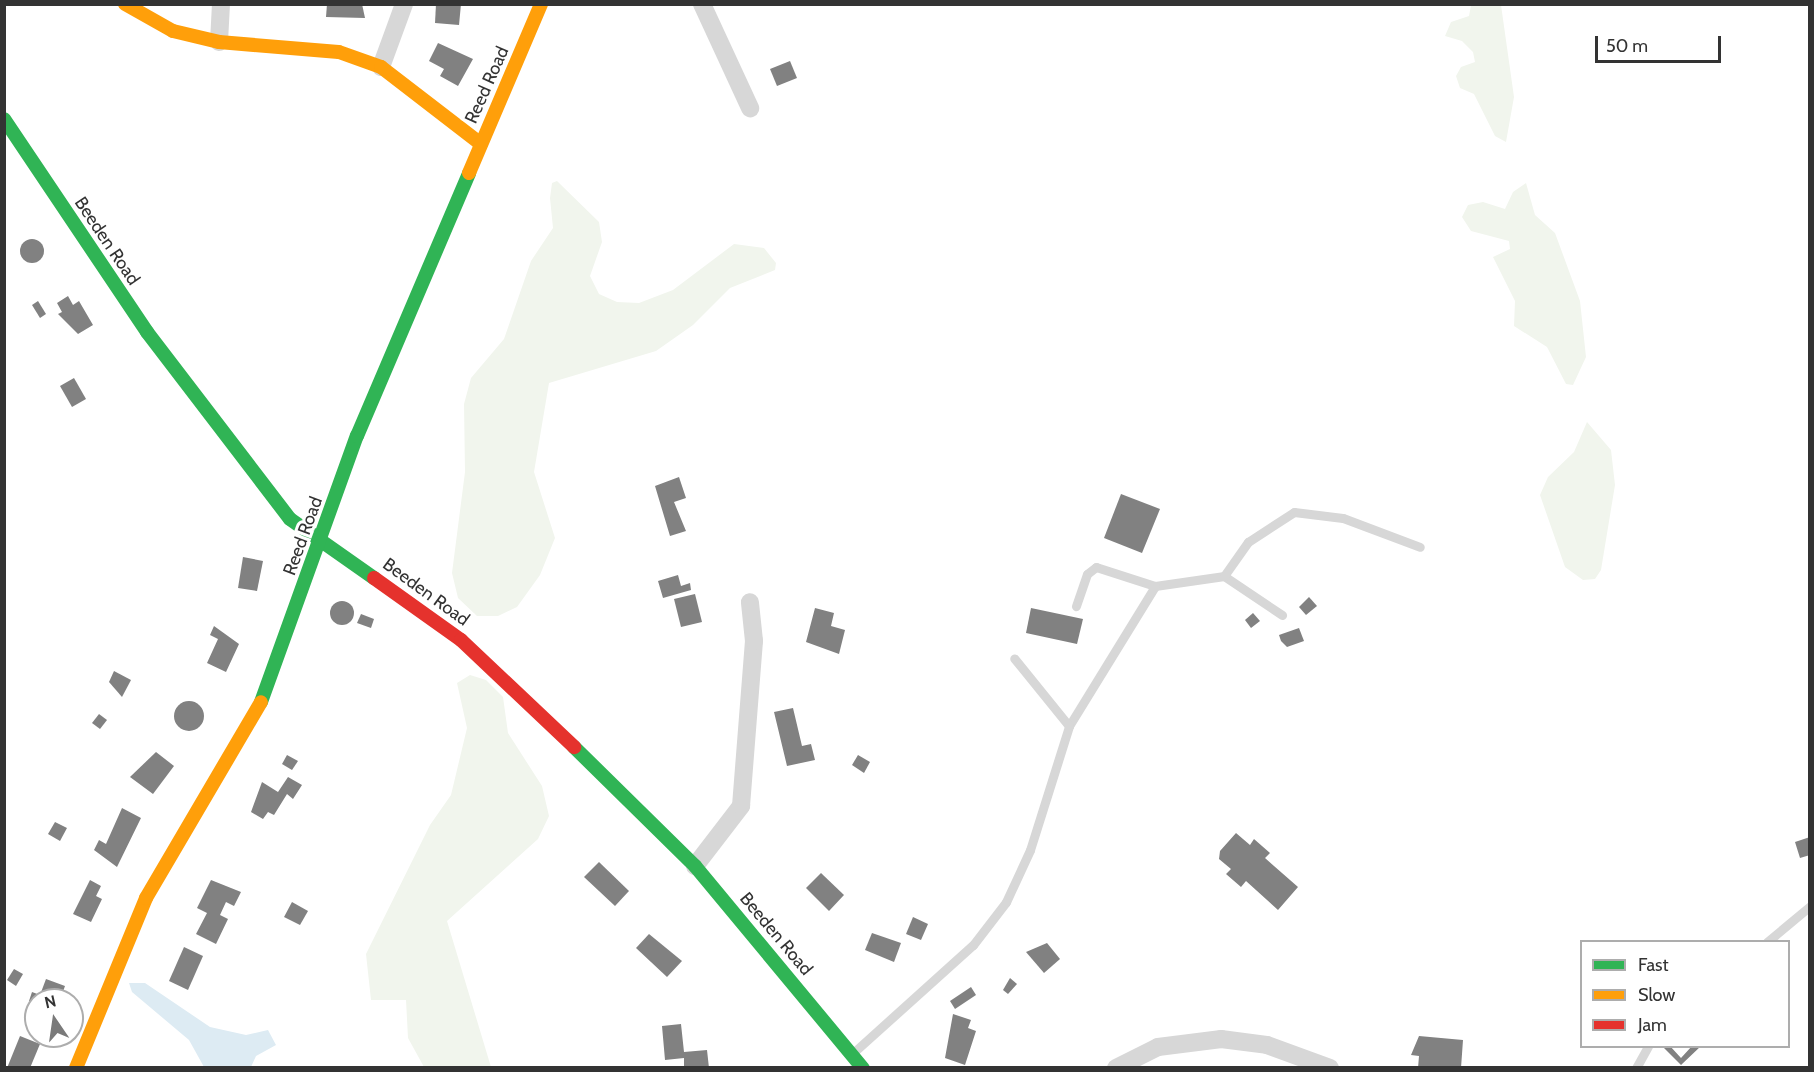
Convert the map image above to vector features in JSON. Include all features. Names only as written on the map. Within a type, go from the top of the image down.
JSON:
[{"type":"street","points":[[125,4],[173,32],[219,42],[339,52],[381,67],[481,144]]},
{"type":"street","points":[[219,42],[221,4]]},
{"type":"street","points":[[381,67],[404,4]]},
{"type":"street","name":"Reed Road","points":[[76,1068],[146,897],[249,731],[321,542],[357,436],[541,4]]},
{"type":"street","points":[[702,4],[750,108]]},
{"type":"street","name":"Beeden Road","points":[[4,119],[147,332],[290,519],[462,640],[695,866],[863,1068]]},
{"type":"street","points":[[695,866],[741,806],[754,641],[750,602]]},
{"type":"street","points":[[1116,1068],[1158,1047],[1221,1039],[1267,1045],[1330,1068]]},
{"type":"lane","points":[[1224,576],[1248,542],[1294,512],[1343,518],[1420,547]]},
{"type":"lane","points":[[1076,606],[1087,574],[1096,567],[1155,586],[1224,576],[1282,615]]},
{"type":"lane","points":[[852,1054],[973,945],[1006,902],[1030,850],[1069,726],[1155,586]]},
{"type":"lane","points":[[1014,658],[1069,726]]},
{"type":"lane","points":[[1769,940],[1809,906]]},
{"type":"lane","points":[[1636,1068],[1647,1048]]},
{"type":"shaded area","points":[[1471,5],[1501,5],[1514,97],[1506,142],[1495,136],[1474,94],[1460,88],[1456,76],[1461,67],[1475,62],[1473,52],[1462,41],[1445,36],[1451,22],[1469,16]]},
{"type":"shaded area","points":[[557,181],[599,222],[602,242],[590,276],[599,294],[617,302],[639,303],[673,290],[734,244],[764,248],[776,263],[775,270],[730,288],[693,325],[656,351],[549,383],[534,472],[555,538],[540,575],[517,607],[498,616],[477,616],[458,598],[452,573],[465,472],[464,404],[471,378],[504,339],[531,261],[553,228],[550,198],[552,183]]},
{"type":"shaded area","points":[[1526,183],[1535,215],[1555,233],[1580,301],[1586,357],[1573,385],[1566,384],[1547,347],[1514,326],[1515,301],[1493,257],[1510,249],[1509,241],[1471,231],[1462,217],[1468,205],[1483,202],[1505,209],[1513,192]]},
{"type":"shaded area","points":[[1587,422],[1611,450],[1615,485],[1601,570],[1595,579],[1583,580],[1565,567],[1540,495],[1548,477],[1574,452]]},
{"type":"shaded area","points":[[470,675],[486,680],[503,697],[508,733],[542,786],[549,816],[538,839],[447,921],[491,1067],[424,1067],[408,1038],[406,1000],[371,1000],[366,954],[430,825],[451,795],[467,728],[457,683]]},
{"type":"shaded area","points":[[129,983],[145,983],[210,1027],[246,1035],[268,1030],[276,1045],[256,1056],[251,1067],[204,1067],[189,1040],[132,992]]},
{"type":"building","points":[[327,4],[362,4],[365,18],[326,17]]},
{"type":"building","points":[[436,4],[461,4],[459,25],[435,23]]},
{"type":"building","points":[[438,43],[473,59],[458,86],[440,76],[444,69],[429,61]]},
{"type":"building","points":[[790,61],[797,78],[777,86],[770,69]]},
{"type":"building","points":[[32,239],[37,240],[43,246],[43,256],[37,262],[32,263],[27,262],[21,256],[20,251],[21,246],[27,240]]},
{"type":"building","points":[[68,296],[73,305],[79,301],[93,325],[78,334],[58,314],[62,312],[57,303]]},
{"type":"building","points":[[38,301],[46,314],[40,318],[32,305]]},
{"type":"building","points":[[74,378],[86,399],[72,407],[60,386]]},
{"type":"building","points":[[679,477],[686,498],[674,502],[686,531],[670,536],[655,486]]},
{"type":"building","points":[[1121,494],[1160,509],[1142,553],[1104,538]]},
{"type":"building","points":[[243,557],[263,561],[257,591],[238,588]]},
{"type":"building","points":[[678,575],[681,586],[690,583],[691,590],[663,598],[658,581]]},
{"type":"building","points":[[695,594],[702,622],[681,627],[674,599]]},
{"type":"building","points":[[1309,597],[1317,606],[1306,615],[1299,607]]},
{"type":"building","points":[[342,601],[347,602],[353,608],[353,618],[347,624],[342,625],[337,624],[331,618],[330,613],[331,608],[337,602]]},
{"type":"building","points":[[815,608],[834,613],[831,626],[845,630],[839,654],[806,642]]},
{"type":"building","points":[[1031,608],[1083,619],[1077,644],[1026,633]]},
{"type":"building","points":[[1253,613],[1260,621],[1251,628],[1245,620]]},
{"type":"building","points":[[361,614],[374,619],[371,628],[357,623]]},
{"type":"building","points":[[214,626],[239,644],[226,672],[207,663],[218,639],[210,635]]},
{"type":"building","points":[[1299,628],[1304,641],[1287,647],[1279,635]]},
{"type":"building","points":[[114,671],[131,680],[122,697],[109,682]]},
{"type":"building","points":[[189,701],[195,702],[203,710],[203,722],[195,730],[189,731],[183,730],[175,722],[174,716],[175,710],[183,702]]},
{"type":"building","points":[[793,708],[802,746],[811,744],[815,760],[787,766],[774,712]]},
{"type":"building","points":[[99,714],[107,720],[100,729],[92,723]]},
{"type":"building","points":[[156,752],[174,766],[153,794],[130,777]]},
{"type":"building","points":[[287,755],[298,761],[292,770],[282,764]]},
{"type":"building","points":[[858,755],[870,762],[864,773],[852,765]]},
{"type":"building","points":[[288,777],[302,785],[293,799],[287,794],[274,815],[268,812],[263,819],[251,812],[262,782],[278,792]]},
{"type":"building","points":[[122,808],[141,818],[117,867],[94,850],[99,840],[106,844]]},
{"type":"building","points":[[55,822],[67,828],[60,841],[48,834]]},
{"type":"building","points":[[1236,833],[1250,845],[1254,839],[1270,853],[1265,858],[1298,887],[1278,910],[1246,881],[1241,887],[1226,874],[1231,869],[1219,859],[1220,851]]},
{"type":"building","points":[[1810,837],[1810,855],[1800,858],[1795,842]]},
{"type":"building","points":[[599,862],[629,891],[615,906],[584,877]]},
{"type":"building","points":[[821,873],[844,895],[829,911],[806,888]]},
{"type":"building","points":[[90,880],[101,886],[96,896],[102,899],[91,922],[73,914]]},
{"type":"building","points":[[211,880],[241,892],[234,906],[226,902],[220,915],[228,919],[216,944],[196,934],[207,913],[197,908]]},
{"type":"building","points":[[292,902],[308,911],[300,925],[284,917]]},
{"type":"building","points":[[913,917],[928,924],[921,940],[906,934]]},
{"type":"building","points":[[872,933],[901,943],[894,962],[865,950]]},
{"type":"building","points":[[649,934],[682,961],[667,977],[636,948]]},
{"type":"building","points":[[1047,943],[1060,959],[1044,973],[1026,952]]},
{"type":"building","points":[[184,947],[203,956],[188,990],[169,981]]},
{"type":"building","points":[[14,969],[23,974],[16,986],[7,980]]},
{"type":"building","points":[[1010,978],[1017,984],[1008,994],[1003,990]]},
{"type":"building","points":[[46,979],[65,986],[64,988],[43,988]]},
{"type":"building","points":[[971,987],[976,995],[955,1009],[950,1001]]},
{"type":"building","points":[[953,1014],[971,1020],[968,1028],[976,1031],[965,1065],[945,1058]]},
{"type":"building","points":[[681,1024],[684,1052],[707,1050],[709,1068],[684,1068],[684,1058],[665,1060],[662,1026]]},
{"type":"building","points":[[20,1036],[24,1038],[24,1048],[38,1048],[30,1068],[7,1068]]},
{"type":"building","points":[[1419,1036],[1463,1040],[1461,1068],[1418,1068],[1419,1056],[1411,1055]]},
{"type":"building","points":[[1664,1048],[1672,1048],[1681,1058],[1690,1048],[1699,1048],[1681,1065]]},
{"type":"traffic: fast","points":[[4,119],[147,332],[290,519],[374,578]]},
{"type":"traffic: fast","points":[[261,702],[357,436],[469,173]]},
{"type":"traffic: fast","points":[[574,747],[695,866],[863,1068]]},
{"type":"traffic: slow","points":[[125,4],[173,31],[219,42],[339,52],[381,67],[481,144]]},
{"type":"traffic: slow","points":[[469,173],[541,4]]},
{"type":"traffic: slow","points":[[76,1068],[146,898],[261,702]]},
{"type":"traffic: jam","points":[[374,578],[461,640],[574,747]]}]
